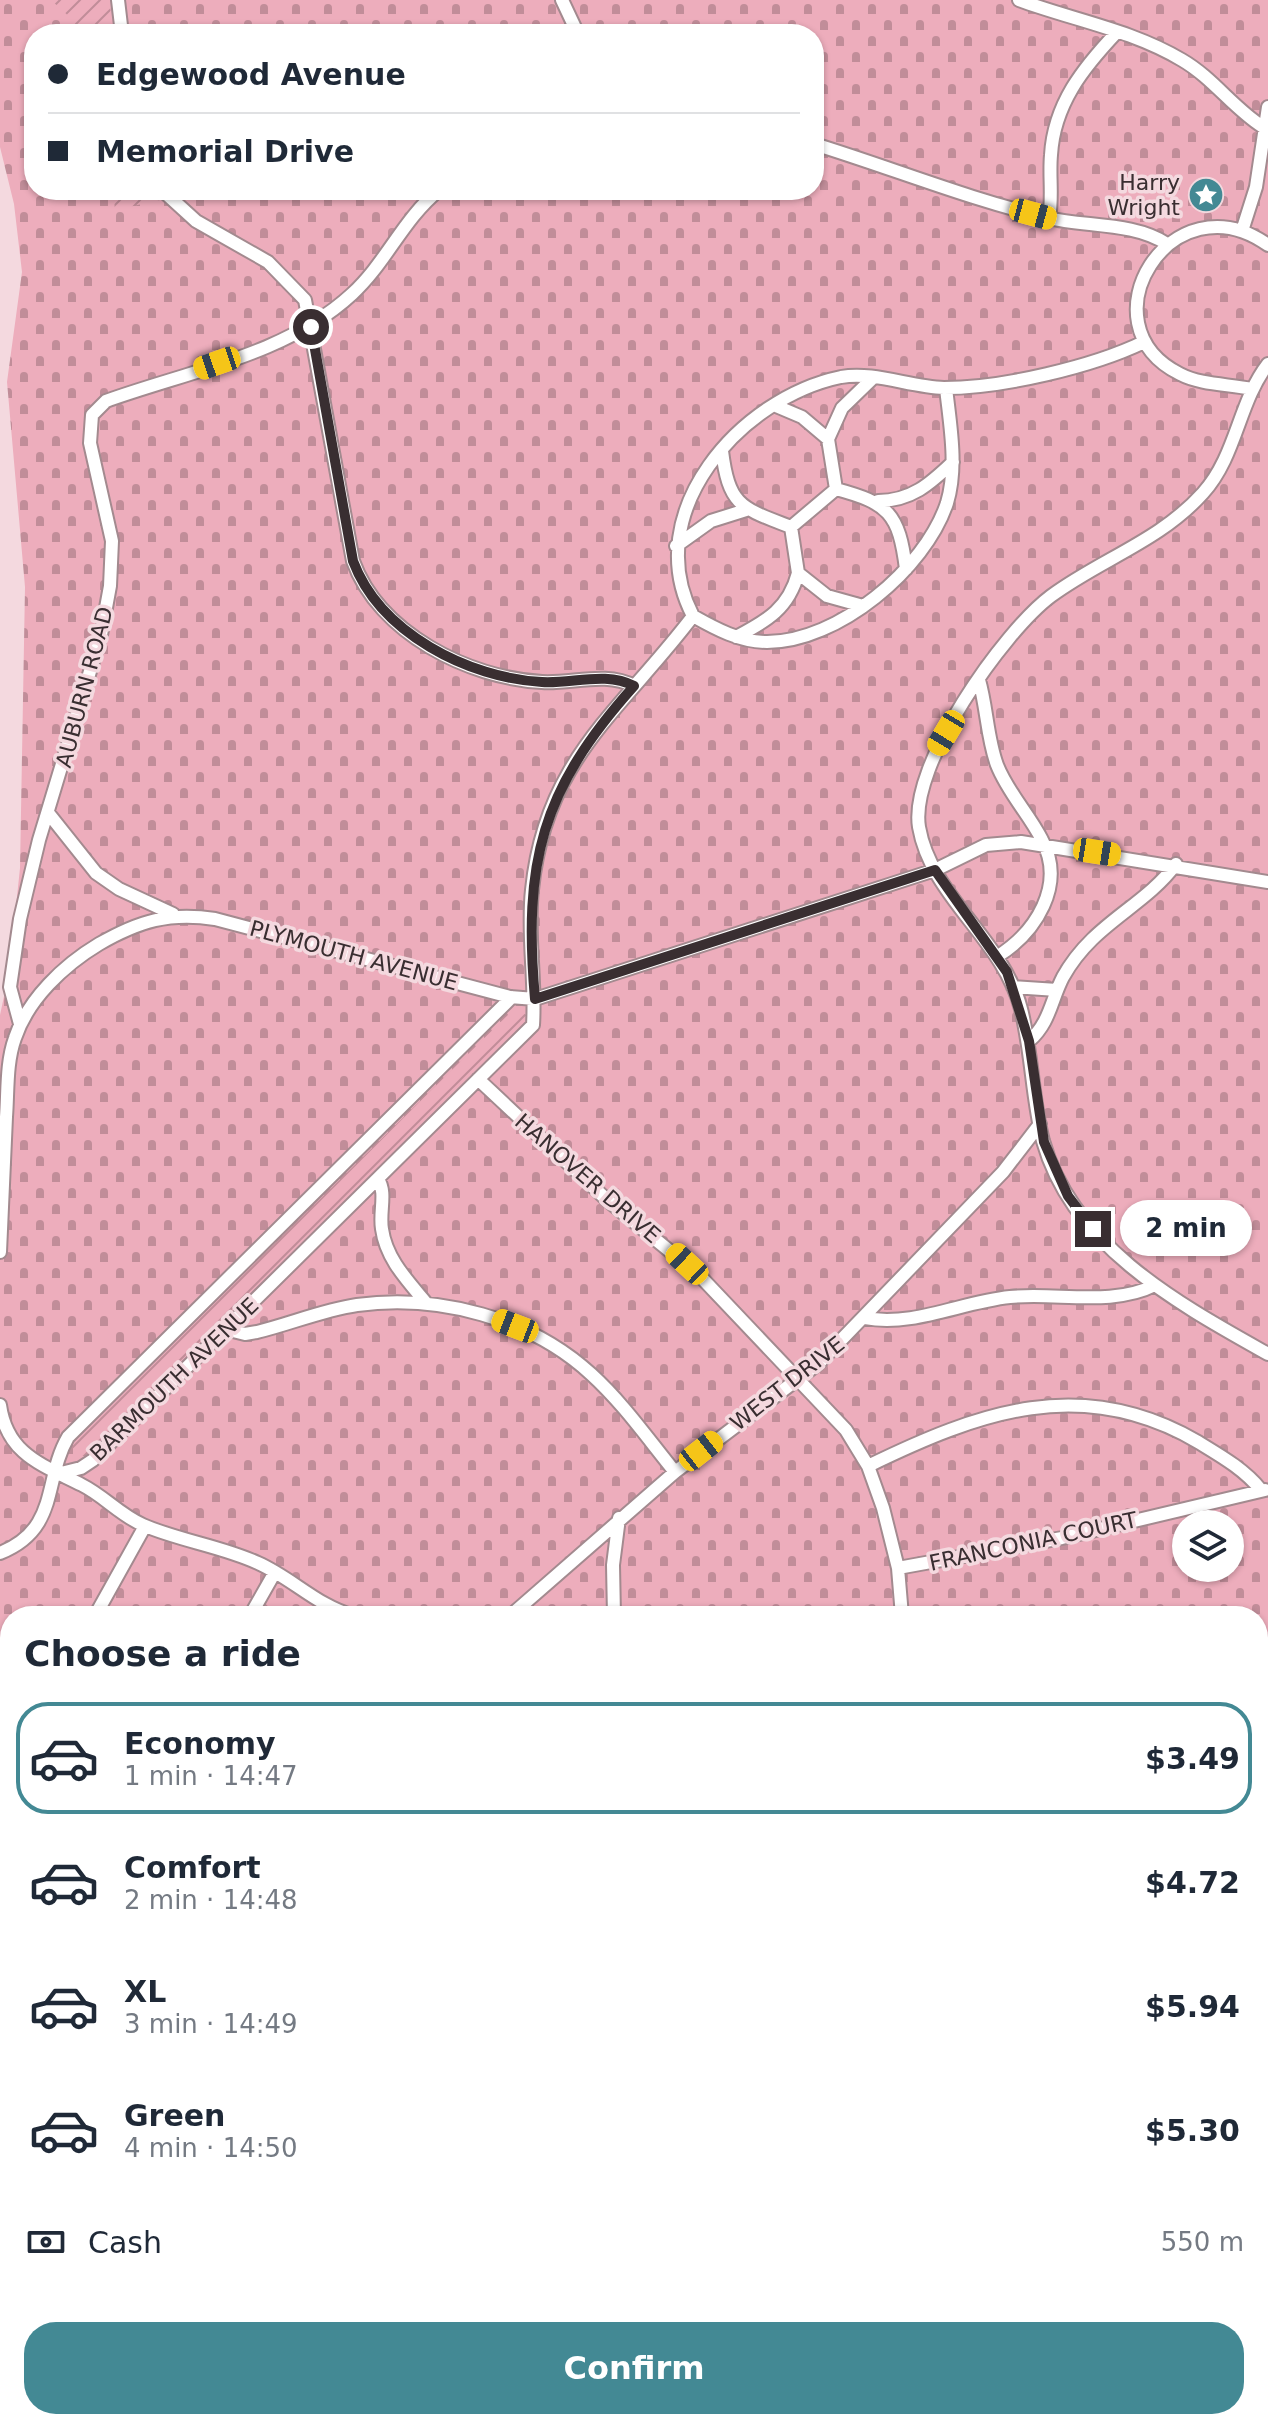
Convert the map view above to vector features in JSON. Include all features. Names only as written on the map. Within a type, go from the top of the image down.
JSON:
[{"type":"lane","points":[[118,0],[121,24]]},
{"type":"lane","points":[[562,0],[573,24]]},
{"type":"lane","points":[[1019,0],[1117,32],[1184,61],[1263,127]]},
{"type":"lane","points":[[1049,218],[1052,136],[1058,116],[1079,76],[1117,32]]},
{"type":"lane","points":[[1242,231],[1256,187],[1268,107]]},
{"type":"lane","points":[[824,147],[950,190],[1049,218],[1138,231],[1167,244]]},
{"type":"lane","points":[[172,200],[182,211],[251,251],[283,275],[305,300],[350,550],[363,585],[380,606],[399,625],[434,648],[488,672],[541,682],[616,679],[634,686]]},
{"type":"lane","points":[[311,327],[366,281],[409,220],[429,200]]},
{"type":"lane","points":[[1252,389],[1206,383],[1179,374],[1144,342],[1138,317],[1140,285],[1150,264],[1167,244],[1203,228],[1242,231],[1268,245]]},
{"type":"lane","name":"AUBURN ROAD","points":[[49,814],[101,635],[112,574],[112,541],[90,443],[92,415],[106,401],[272,344],[311,327]]},
{"type":"lane","points":[[946,388],[953,462],[946,505],[906,569],[863,606],[838,622],[788,640],[767,642],[736,637],[693,616],[680,587],[676,546],[686,504],[722,451],[743,428],[776,406],[827,382],[858,376],[946,388],[1070,368],[1144,342]]},
{"type":"lane","points":[[1268,364],[1252,389],[1233,448],[1206,491],[1149,540],[1072,582],[1035,609],[1005,642],[935,751],[921,796],[919,827],[935,870],[998,956],[1013,987],[1029,1041],[1040,1124],[1058,1177],[1079,1213],[1109,1246],[1155,1285],[1268,1354]]},
{"type":"lane","points":[[836,489],[828,439],[842,408],[873,378]]},
{"type":"lane","points":[[776,406],[802,417],[828,439]]},
{"type":"lane","points":[[722,451],[727,484],[746,510],[791,527]]},
{"type":"lane","points":[[836,489],[878,501],[893,501],[921,490],[953,462]]},
{"type":"lane","points":[[791,527],[836,489]]},
{"type":"lane","points":[[878,501],[899,532],[906,569]]},
{"type":"lane","points":[[676,546],[711,521],[746,510]]},
{"type":"lane","points":[[736,637],[776,614],[794,589],[798,573],[791,527]]},
{"type":"lane","points":[[798,573],[827,596],[863,606]]},
{"type":"lane","points":[[693,616],[580,753],[564,779],[542,834],[530,912],[535,999],[935,870],[986,845],[1002,842],[1045,844],[1268,882]]},
{"type":"lane","points":[[979,680],[997,764],[1045,844],[1050,881],[1047,899],[1035,923],[998,956]]},
{"type":"lane","points":[[0,1252],[9,1069],[20,1024],[11,1001],[13,956],[30,874],[49,814]]},
{"type":"lane","name":"PLYMOUTH AVENUE","points":[[49,814],[96,873],[119,889],[173,914],[237,924],[512,997],[535,999]]},
{"type":"lane","points":[[1029,1041],[1045,1024],[1057,990],[1071,965],[1098,932],[1160,883],[1176,864]]},
{"type":"lane","name":"PLYMOUTH AVENUE","points":[[20,1024],[49,984],[87,951],[131,928],[173,914]]},
{"type":"lane","points":[[1013,987],[1057,990]]},
{"type":"lane","name":"BARMOUTH AVENUE","points":[[512,997],[68,1437],[58,1460],[57,1474],[81,1468],[93,1460],[533,1025],[535,999]]},
{"type":"lane","name":"HANOVER DRIVE","points":[[478,1079],[598,1192],[691,1268],[846,1430],[868,1466],[898,1568],[901,1606]]},
{"type":"lane","name":"WEST DRIVE","points":[[521,1606],[619,1518],[799,1379],[865,1318],[1003,1172],[1040,1124]]},
{"type":"lane","points":[[378,1179],[382,1191],[385,1242],[398,1268],[427,1304]]},
{"type":"lane","points":[[865,1318],[897,1320],[1010,1297],[1129,1295],[1155,1285]]},
{"type":"lane","points":[[225,1329],[245,1334],[355,1306],[427,1304],[466,1310],[515,1326],[576,1361],[620,1403],[675,1472]]},
{"type":"lane","points":[[0,1405],[5,1427],[20,1451],[57,1474],[96,1492],[122,1514],[145,1526],[237,1554],[275,1572],[331,1606]]},
{"type":"lane","name":"FRANCONIA COURT","points":[[868,1466],[972,1419],[1033,1408],[1089,1406],[1160,1422],[1236,1466],[1264,1490]]},
{"type":"lane","points":[[0,1553],[18,1545],[31,1532],[41,1517],[57,1474]]},
{"type":"lane","name":"FRANCONIA COURT","points":[[898,1568],[1062,1538],[1264,1490]]},
{"type":"lane","points":[[614,1606],[613,1565],[619,1518]]},
{"type":"lane","points":[[101,1606],[145,1526]]},
{"type":"lane","points":[[256,1606],[275,1572]]},
{"type":"green space","points":[[0,0],[1268,0],[1268,1606],[0,1606],[0,1015],[9,973],[20,868],[25,587],[7,382],[22,272],[14,204],[0,147]]},
{"type":"green space","points":[[51,0],[109,0],[113,24],[74,24]]},
{"type":"green space","points":[[114,200],[160,200],[115,210]]},
{"type":"green space","points":[[516,1007],[526,1015],[526,1022],[88,1456],[73,1456],[73,1441]]},
{"type":"place","name":"Harry Wright","points":[[1206,195]]},
{"type":"route","points":[[311,327],[312,347],[353,561],[373,599],[416,637],[488,672],[541,682],[616,679],[634,686],[596,728],[580,753],[564,779],[542,834],[530,912],[535,999],[935,870],[986,937],[1007,972],[1020,1004],[1029,1041],[1040,1124],[1048,1155],[1068,1196],[1093,1229]]}]
